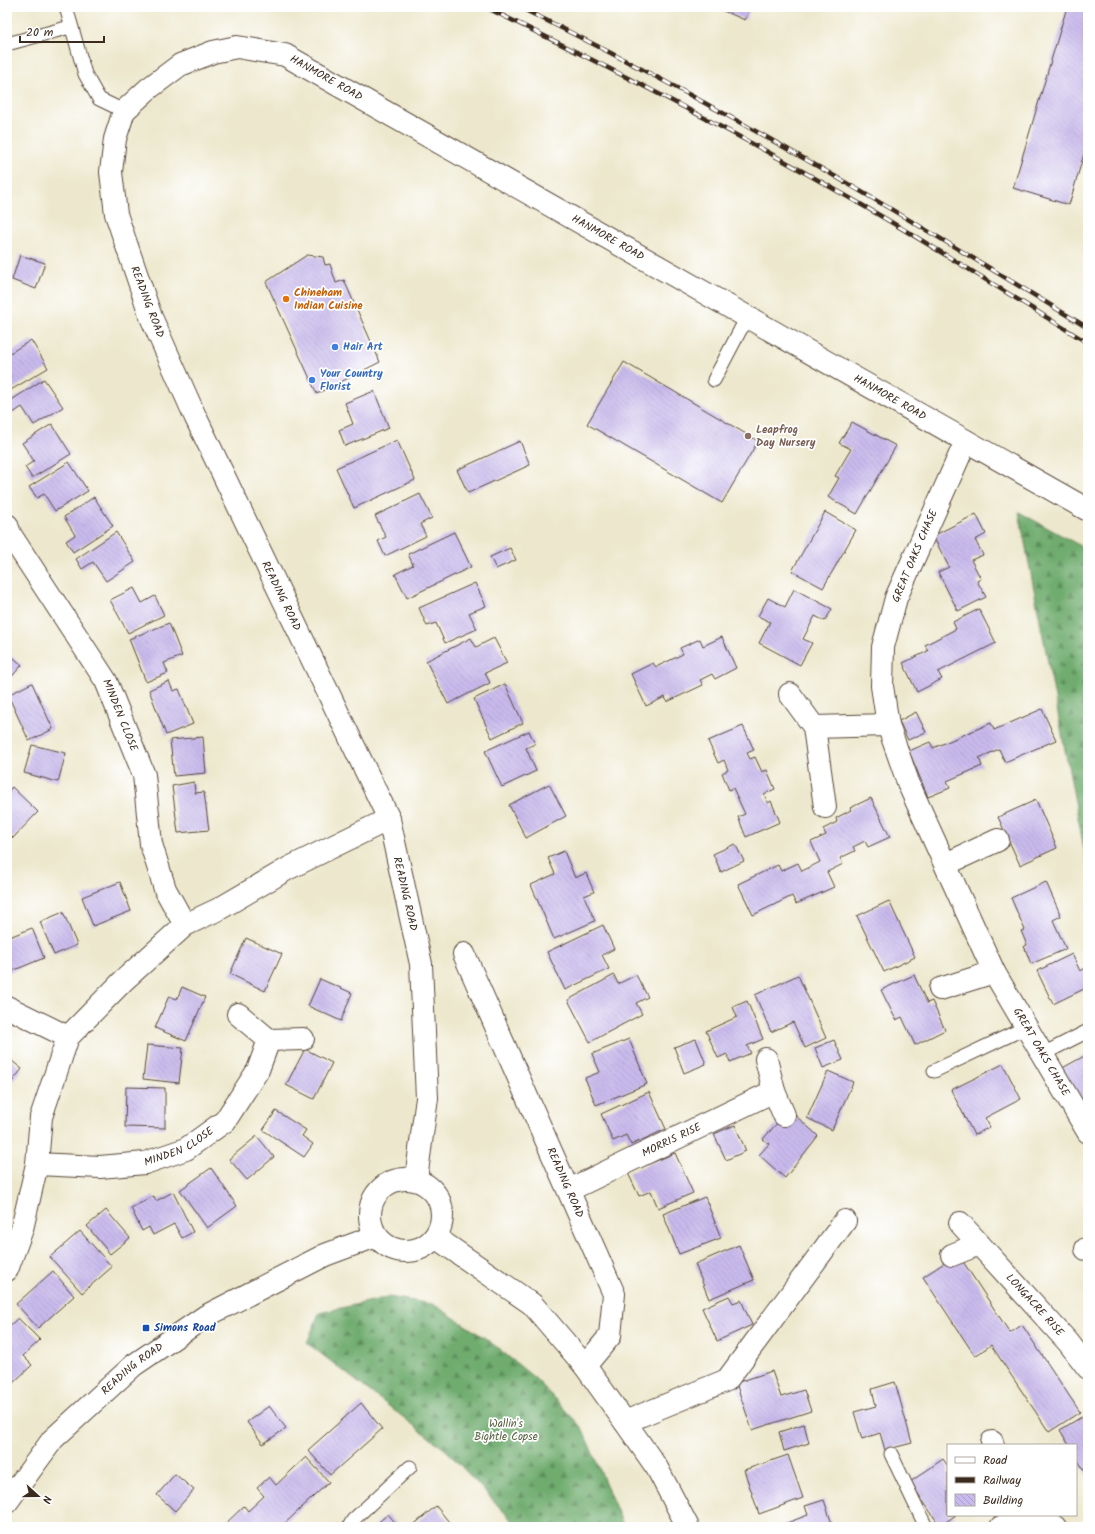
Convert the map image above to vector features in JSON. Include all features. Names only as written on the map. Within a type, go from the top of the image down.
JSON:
[{"type":"street","name":"HANMORE ROAD","points":[[124,111],[148,89],[180,65],[213,52],[237,48],[285,55],[1088,510]]},
{"type":"street","name":"READING ROAD","points":[[124,111],[115,139],[111,172],[116,214],[157,315],[202,415],[389,819],[421,964],[427,1098],[416,1179]]},
{"type":"street","name":"GREAT OAKS CHASE","points":[[966,441],[896,598],[883,647],[882,686],[888,725],[909,785],[994,972],[1088,1132]]},
{"type":"street","name":"MINDEN CLOSE","points":[[7,525],[10,534],[106,681],[144,775],[151,844],[165,889],[185,925]]},
{"type":"street","points":[[790,694],[814,727],[825,807]]},
{"type":"street","points":[[814,727],[888,725]]},
{"type":"street","points":[[7,1270],[22,1229],[38,1164],[41,1117],[68,1037],[124,980],[185,925],[219,909],[289,868],[389,819]]},
{"type":"street","points":[[946,864],[998,840]]},
{"type":"street","name":"READING ROAD","points":[[464,954],[614,1294],[610,1336],[585,1366]]},
{"type":"street","points":[[940,989],[994,972]]},
{"type":"street","points":[[7,1007],[68,1037]]},
{"type":"street","points":[[238,1014],[269,1040],[304,1039]]},
{"type":"street","name":"MINDEN CLOSE","points":[[38,1164],[100,1167],[145,1163],[186,1149],[225,1121],[258,1070],[269,1040]]},
{"type":"street","points":[[766,1059],[774,1091],[784,1115]]},
{"type":"street","name":"MORRIS RISE","points":[[569,1190],[774,1091]]},
{"type":"street","points":[[405,1178],[416,1179],[427,1184],[435,1192],[441,1203],[443,1214],[441,1226],[435,1237],[427,1245],[406,1251],[394,1249],[384,1244],[376,1236],[371,1225],[370,1214],[376,1194],[384,1186],[394,1180],[405,1178]]},
{"type":"street","points":[[625,1422],[727,1380],[844,1221]]},
{"type":"street","name":"LONGACRE RISE","points":[[960,1223],[1068,1342],[1088,1368]]},
{"type":"street","name":"READING ROAD","points":[[7,1502],[53,1439],[134,1365],[206,1316],[325,1256],[376,1236]]},
{"type":"street","points":[[435,1237],[532,1304],[585,1366],[625,1422],[657,1468],[688,1527]]},
{"type":"street","points":[[952,1255],[979,1244]]},
{"type":"street","points":[[1002,1527],[1030,1516]]},
{"type":"street","points":[[1043,1516],[1055,1527]]},
{"type":"lane","points":[[66,7],[70,27],[85,74],[99,99],[124,111]]},
{"type":"lane","points":[[7,44],[70,27]]},
{"type":"lane","points":[[714,380],[747,317]]},
{"type":"lane","points":[[934,1071],[1027,1027]]},
{"type":"lane","points":[[1042,1054],[1088,1031]]},
{"type":"lane","points":[[891,1454],[926,1527]]},
{"type":"lane","points":[[349,1527],[353,1520],[410,1467]]},
{"type":"green space","points":[[1019,512],[1088,550],[1088,869]]},
{"type":"green space","name":"Wallin's Bightle Copse","points":[[389,1297],[433,1304],[488,1340],[537,1380],[582,1428],[624,1527],[518,1527],[447,1451],[307,1343],[319,1313]]},
{"type":"building","points":[[714,7],[751,7],[745,20]]},
{"type":"building","points":[[1067,7],[1088,7],[1088,140],[1069,205],[1013,188]]},
{"type":"building","points":[[20,255],[45,263],[36,289],[12,280]]},
{"type":"building","points":[[307,255],[323,257],[325,265],[330,264],[336,283],[344,280],[380,362],[317,394],[266,282]]},
{"type":"building","points":[[31,340],[48,368],[9,391],[7,387],[7,379],[11,377],[7,371],[7,355]]},
{"type":"building","points":[[624,362],[758,441],[722,503],[587,424]]},
{"type":"building","points":[[44,379],[63,407],[34,425],[22,407],[13,413],[7,403]]},
{"type":"building","points":[[374,391],[389,428],[345,446],[339,430],[353,424],[345,403]]},
{"type":"building","points":[[852,422],[896,446],[857,514],[828,497],[839,478],[835,476],[851,449],[839,443]]},
{"type":"building","points":[[52,424],[71,454],[32,478],[25,467],[34,461],[22,443]]},
{"type":"building","points":[[397,440],[415,480],[354,508],[336,468]]},
{"type":"building","points":[[520,441],[530,465],[468,493],[457,470]]},
{"type":"building","points":[[69,462],[88,491],[55,511],[44,494],[37,498],[29,487]]},
{"type":"building","points":[[420,494],[432,518],[420,524],[426,536],[385,556],[378,541],[386,537],[375,516]]},
{"type":"building","points":[[94,497],[113,526],[73,552],[66,541],[75,535],[64,517]]},
{"type":"building","points":[[825,512],[856,530],[823,588],[792,571]]},
{"type":"building","points":[[976,514],[986,534],[975,540],[983,555],[971,560],[981,579],[977,581],[986,597],[958,611],[938,572],[949,567],[933,536]]},
{"type":"building","points":[[116,532],[135,562],[106,581],[93,562],[82,569],[76,559]]},
{"type":"building","points":[[454,532],[471,567],[407,598],[395,574],[413,565],[408,554]]},
{"type":"building","points":[[510,548],[516,560],[496,569],[490,557]]},
{"type":"building","points":[[475,583],[486,606],[469,613],[477,629],[445,643],[436,623],[427,626],[419,608]]},
{"type":"building","points":[[134,588],[142,603],[155,596],[164,615],[128,633],[110,600]]},
{"type":"building","points":[[794,589],[832,609],[825,621],[815,616],[803,639],[812,643],[800,665],[759,643],[770,622],[758,616],[768,598],[785,607]]},
{"type":"building","points":[[979,609],[996,643],[938,672],[942,679],[917,692],[903,663],[928,651],[925,645],[956,629],[953,622]]},
{"type":"building","points":[[169,623],[182,656],[164,663],[168,673],[146,682],[129,639]]},
{"type":"building","points":[[722,637],[736,668],[715,679],[712,674],[700,680],[703,685],[667,702],[665,697],[646,706],[631,674],[653,663],[656,667],[683,654],[680,648],[700,639],[703,646]]},
{"type":"building","points":[[471,638],[476,647],[494,638],[507,663],[485,673],[490,683],[448,704],[426,661]]},
{"type":"building","points":[[7,652],[22,665],[7,682]]},
{"type":"building","points":[[169,681],[173,691],[179,689],[193,724],[166,735],[149,690]]},
{"type":"building","points":[[32,683],[53,729],[29,741],[8,695]]},
{"type":"building","points":[[505,684],[523,723],[492,738],[474,699]]},
{"type":"building","points":[[1042,709],[1056,740],[1005,762],[999,749],[979,758],[982,766],[947,781],[950,788],[928,797],[909,751],[930,742],[933,748],[991,723],[994,730]]},
{"type":"building","points":[[916,712],[926,732],[908,740],[899,721]]},
{"type":"building","points":[[743,726],[754,750],[747,753],[750,759],[755,757],[762,772],[767,770],[775,789],[764,794],[768,803],[771,801],[780,822],[746,837],[738,817],[745,814],[733,788],[729,790],[722,773],[728,770],[724,760],[718,763],[708,741]]},
{"type":"building","points":[[529,731],[535,744],[526,748],[536,771],[502,787],[485,751]]},
{"type":"building","points":[[203,737],[206,773],[174,776],[170,740]]},
{"type":"building","points":[[32,745],[66,753],[58,782],[24,773]]},
{"type":"building","points":[[194,782],[195,793],[204,792],[209,830],[178,833],[172,786]]},
{"type":"building","points":[[549,784],[566,816],[526,838],[509,805]]},
{"type":"building","points":[[12,787],[38,812],[13,838],[7,832],[7,793]]},
{"type":"building","points":[[871,798],[890,837],[868,847],[865,841],[853,847],[855,851],[840,858],[843,864],[827,872],[834,887],[796,904],[792,896],[753,915],[738,884],[778,865],[781,871],[798,863],[802,871],[820,862],[811,842],[826,835],[823,829],[837,822],[836,818],[851,810],[850,808]]},
{"type":"building","points":[[1036,800],[1057,848],[1020,865],[998,817]]},
{"type":"building","points":[[735,844],[744,861],[721,872],[713,854]]},
{"type":"building","points":[[564,851],[575,878],[586,873],[594,892],[584,896],[595,921],[554,939],[531,885],[555,874],[548,858]]},
{"type":"building","points":[[120,882],[131,911],[93,926],[82,897]]},
{"type":"building","points":[[1046,882],[1061,916],[1053,920],[1066,949],[1031,964],[1024,946],[1027,945],[1021,931],[1025,930],[1011,898]]},
{"type":"building","points":[[889,901],[915,957],[884,972],[857,916]]},
{"type":"building","points":[[63,912],[77,945],[54,955],[40,922]]},
{"type":"building","points":[[603,925],[614,949],[602,955],[609,969],[565,990],[547,952]]},
{"type":"building","points":[[32,928],[44,958],[7,973],[7,938]]},
{"type":"building","points":[[246,938],[282,954],[265,991],[230,974]]},
{"type":"building","points":[[1072,954],[1080,971],[1088,967],[1088,987],[1053,1004],[1037,971]]},
{"type":"building","points":[[614,975],[618,984],[636,975],[648,997],[636,1003],[642,1014],[590,1042],[568,1000]]},
{"type":"building","points":[[798,975],[826,1038],[805,1048],[793,1022],[771,1032],[755,995]]},
{"type":"building","points":[[914,975],[927,1003],[932,1001],[945,1030],[915,1045],[902,1017],[896,1020],[881,990]]},
{"type":"building","points":[[320,979],[352,993],[341,1021],[308,1006]]},
{"type":"building","points":[[182,987],[205,997],[186,1041],[155,1028],[169,996],[177,999]]},
{"type":"building","points":[[747,1001],[763,1039],[747,1046],[751,1053],[730,1062],[727,1054],[718,1058],[706,1031],[737,1017],[733,1007]]},
{"type":"building","points":[[629,1039],[647,1084],[596,1105],[585,1078],[600,1072],[592,1054]]},
{"type":"building","points":[[696,1039],[706,1064],[684,1073],[674,1047]]},
{"type":"building","points":[[834,1040],[843,1060],[823,1068],[815,1048]]},
{"type":"building","points":[[147,1045],[183,1048],[179,1083],[143,1079]]},
{"type":"building","points":[[305,1049],[332,1063],[314,1099],[286,1085]]},
{"type":"building","points":[[1088,1054],[1088,1096],[1073,1104],[1057,1071]]},
{"type":"building","points":[[7,1057],[22,1069],[7,1088]]},
{"type":"building","points":[[1003,1064],[1021,1099],[985,1118],[990,1127],[974,1135],[951,1090]]},
{"type":"building","points":[[828,1071],[853,1082],[832,1130],[807,1118]]},
{"type":"building","points":[[126,1087],[165,1088],[165,1128],[125,1127]]},
{"type":"building","points":[[649,1092],[666,1129],[631,1145],[626,1135],[613,1141],[601,1114]]},
{"type":"building","points":[[276,1111],[306,1130],[302,1136],[313,1144],[304,1157],[263,1130]]},
{"type":"building","points":[[796,1116],[818,1136],[785,1178],[759,1155],[769,1144],[763,1139],[780,1120],[787,1126]]},
{"type":"building","points":[[735,1125],[746,1151],[726,1160],[714,1134]]},
{"type":"building","points":[[257,1136],[274,1157],[247,1180],[229,1159]]},
{"type":"building","points":[[675,1153],[693,1193],[658,1208],[651,1191],[639,1196],[628,1173]]},
{"type":"building","points":[[211,1168],[237,1206],[207,1228],[180,1190]]},
{"type":"building","points":[[173,1192],[193,1232],[182,1238],[174,1224],[153,1235],[149,1227],[142,1231],[131,1208],[154,1196],[156,1201]]},
{"type":"building","points":[[705,1197],[721,1238],[679,1254],[663,1214]]},
{"type":"building","points":[[106,1210],[130,1238],[110,1254],[87,1226]]},
{"type":"building","points":[[80,1231],[112,1267],[82,1293],[50,1257]]},
{"type":"building","points":[[739,1245],[754,1280],[709,1299],[695,1264]]},
{"type":"building","points":[[958,1254],[1010,1333],[1022,1325],[1080,1412],[1049,1432],[991,1345],[975,1356],[923,1277]]},
{"type":"building","points":[[53,1271],[74,1296],[38,1328],[16,1304]]},
{"type":"building","points":[[729,1296],[733,1303],[741,1300],[752,1325],[717,1341],[702,1308]]},
{"type":"building","points":[[18,1318],[40,1340],[23,1356],[32,1365],[13,1383],[7,1377],[7,1328]]},
{"type":"building","points":[[772,1371],[781,1397],[804,1390],[811,1411],[752,1430],[736,1383]]},
{"type":"building","points":[[895,1382],[912,1443],[885,1450],[880,1433],[862,1439],[854,1412],[876,1406],[872,1389]]},
{"type":"building","points":[[361,1403],[382,1429],[330,1475],[308,1450]]},
{"type":"building","points":[[269,1406],[286,1428],[263,1444],[247,1422]]},
{"type":"building","points":[[1088,1413],[1088,1477],[1077,1459],[1077,1444],[1068,1444],[1060,1430]]},
{"type":"building","points":[[804,1424],[809,1443],[784,1451],[779,1432]]},
{"type":"building","points":[[788,1455],[803,1498],[759,1514],[744,1470]]},
{"type":"building","points":[[306,1457],[329,1482],[281,1527],[222,1527],[244,1506],[248,1511],[264,1496],[257,1488],[269,1477],[276,1485]]},
{"type":"building","points":[[943,1459],[947,1465],[947,1516],[955,1516],[940,1526],[910,1482]]},
{"type":"building","points":[[175,1474],[194,1490],[175,1511],[157,1495]]},
{"type":"building","points":[[824,1500],[833,1527],[776,1527],[808,1515],[805,1506]]},
{"type":"building","points":[[436,1506],[453,1527],[411,1527]]},
{"type":"building","points":[[388,1514],[399,1527],[373,1527]]},
{"type":"railway","points":[[485,7],[668,99],[848,197],[908,232],[1088,343]]},
{"type":"railway","points":[[519,7],[664,81],[807,160],[878,201],[1088,328]]},
{"type":"place","name":"Chineham Indian Cuisine","points":[[286,299]]},
{"type":"place","name":"Hair Art","points":[[335,347]]},
{"type":"place","name":"Your Country Florist","points":[[312,380]]},
{"type":"place","name":"Leapfrog Day Nursery","points":[[748,436]]},
{"type":"place","name":"Simons Road","points":[[146,1328]]}]
